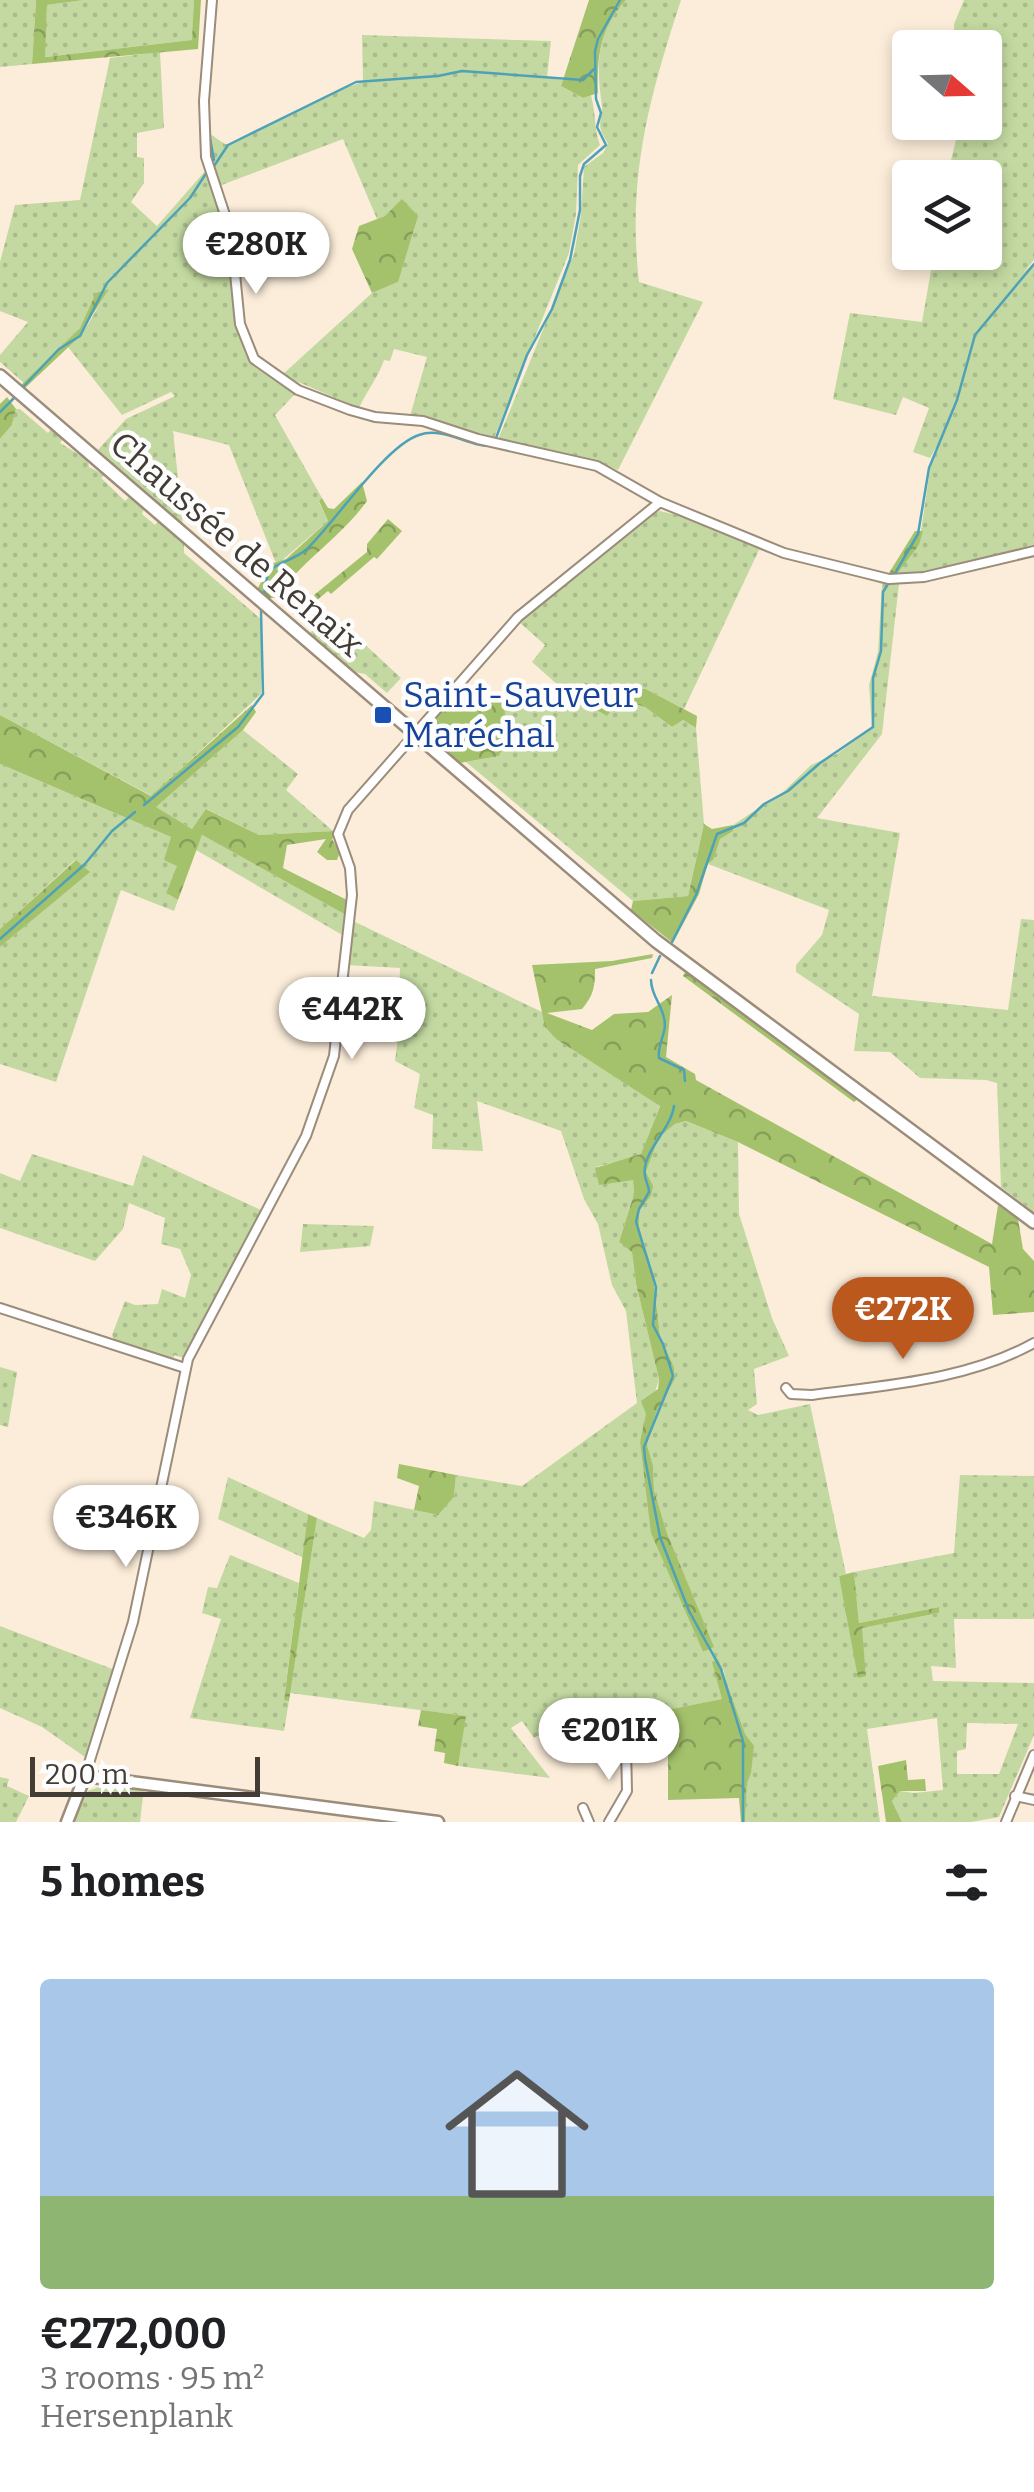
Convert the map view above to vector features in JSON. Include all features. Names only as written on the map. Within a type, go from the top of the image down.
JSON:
[{"type":"main road","name":"Chaussée de Renaix","points":[[0,376],[666,949],[1034,1222]]},
{"type":"street","points":[[212,0],[204,101],[205,145],[231,233],[240,324],[249,353],[261,366],[298,390],[350,410],[423,421],[494,443],[605,468],[660,502],[784,553],[890,579],[924,577],[1034,551]]},
{"type":"street","points":[[67,1822],[132,1622],[186,1368],[306,1136],[334,1056],[352,895],[350,868],[338,834],[341,820],[524,610],[660,502]]},
{"type":"street","points":[[0,1308],[186,1368]]},
{"type":"street","points":[[786,1388],[792,1394],[812,1395],[952,1374],[992,1363],[1034,1343]]},
{"type":"street","points":[[609,1822],[628,1791],[626,1747]]},
{"type":"street","points":[[1006,1822],[1034,1755]]},
{"type":"street","points":[[85,1776],[438,1822]]},
{"type":"street","points":[[1016,1796],[1034,1800]]},
{"type":"street","points":[[583,1808],[589,1822]]},
{"type":"green space","points":[[0,0],[36,0],[32,64],[0,67]]},
{"type":"green space","points":[[36,0],[84,0],[47,5],[45,57],[192,40],[194,0],[201,0],[198,49],[32,64]]},
{"type":"green space","points":[[84,0],[194,0],[193,40],[44,57],[47,5]]},
{"type":"green space","points":[[213,0],[217,0],[210,134],[225,144],[363,82],[362,35],[551,41],[547,78],[563,80],[561,86],[583,98],[591,95],[600,145],[578,165],[569,253],[494,438],[482,438],[428,418],[410,416],[427,357],[394,349],[359,408],[282,375],[372,293],[398,282],[385,216],[377,219],[343,139],[219,186],[213,164],[210,165],[206,88]]},
{"type":"green space","points":[[589,0],[626,0],[605,32],[598,93],[583,98],[561,86]]},
{"type":"green space","points":[[626,0],[681,0],[644,138],[636,207],[639,282],[703,302],[618,470],[599,462],[497,442],[574,254],[584,167],[603,153],[608,144],[600,127],[600,50],[609,24]]},
{"type":"green space","points":[[964,0],[1034,0],[1034,260],[1024,272],[1034,263],[1034,545],[923,572],[925,575],[894,575],[919,545],[931,463],[939,442],[930,458],[913,452],[929,408],[903,397],[896,415],[833,399],[850,313],[922,322],[931,270],[1002,270],[1002,160],[951,160],[956,140],[1002,140],[1002,30],[954,30]]},
{"type":"green space","points":[[160,52],[164,128],[137,133],[137,157],[144,158],[144,183],[131,202],[157,226],[206,170],[225,225],[231,286],[245,353],[249,360],[296,393],[275,415],[322,498],[319,502],[328,521],[279,563],[229,445],[173,431],[183,526],[96,452],[126,419],[175,396],[171,392],[122,415],[68,347],[87,326],[108,290],[80,328],[24,383],[0,362],[0,355],[28,322],[0,311],[0,262],[15,205],[80,200],[110,58]]},
{"type":"green space","points":[[402,199],[418,216],[398,282],[372,293],[352,249],[359,226],[385,216]]},
{"type":"green space","points":[[109,289],[77,339],[24,389],[20,386],[80,328],[96,293]]},
{"type":"green space","points":[[7,397],[16,409],[12,425],[0,439],[0,404]]},
{"type":"green space","points":[[16,409],[48,433],[51,429],[63,439],[60,443],[88,460],[89,467],[105,475],[101,478],[125,501],[129,497],[155,525],[158,521],[184,543],[184,553],[262,620],[261,694],[152,796],[0,715],[0,439],[12,425]]},
{"type":"green space","points":[[362,482],[367,501],[276,597],[268,599],[257,590],[270,564],[286,559],[328,521],[319,501],[322,498],[328,508],[334,509]]},
{"type":"green space","points":[[660,511],[693,519],[791,557],[759,550],[684,709],[646,689],[591,689],[607,715],[618,699],[645,707],[672,727],[683,720],[696,728],[704,824],[688,896],[633,901],[466,762],[499,756],[507,740],[504,701],[569,695],[532,662],[545,645],[518,621],[651,513]]},
{"type":"green space","points":[[388,519],[402,531],[377,559],[374,557],[331,594],[328,591],[317,600],[314,595],[367,552],[367,544]]},
{"type":"green space","points":[[915,531],[923,531],[919,545],[896,575],[889,573]]},
{"type":"green space","points":[[807,561],[883,580],[937,577],[899,584],[882,734],[817,818],[900,833],[872,996],[1008,1010],[1021,919],[1034,920],[1034,1212],[1001,1187],[997,1083],[920,1078],[890,1052],[854,1051],[859,1014],[796,972],[796,965],[822,935],[829,910],[708,864],[720,839],[733,825],[783,792],[811,765],[837,754],[872,728],[869,685],[878,652],[882,584]]},
{"type":"green space","points":[[330,612],[401,678],[387,693],[365,674],[354,672],[309,634]]},
{"type":"green space","points":[[591,688],[646,689],[697,716],[696,728],[683,720],[672,727],[645,707],[619,699],[607,716],[588,705]]},
{"type":"green space","points":[[504,701],[507,740],[499,756],[460,763],[423,731],[443,706]]},
{"type":"green space","points":[[252,705],[256,712],[243,730],[156,807],[192,829],[206,809],[259,835],[333,831],[332,839],[340,852],[337,860],[327,860],[317,852],[326,839],[287,845],[283,868],[347,900],[346,915],[202,835],[178,900],[166,893],[177,866],[164,860],[171,837],[0,764],[0,715],[151,796]]},
{"type":"green space","points":[[243,730],[298,774],[286,790],[333,831],[259,835],[207,809],[192,829],[155,807]]},
{"type":"green space","points":[[0,764],[171,837],[178,865],[166,893],[178,900],[174,911],[121,890],[56,1082],[0,1064],[0,947],[89,872],[75,860],[0,929]]},
{"type":"green space","points":[[704,824],[712,829],[733,825],[733,831],[720,839],[699,894],[673,943],[631,910],[633,901],[688,896]]},
{"type":"green space","points":[[202,835],[346,915],[344,936],[196,850]]},
{"type":"green space","points":[[76,860],[90,872],[0,947],[0,929]]},
{"type":"green space","points":[[353,921],[544,1013],[545,1027],[556,1039],[660,1105],[641,1155],[596,1167],[633,1179],[634,1194],[619,1242],[632,1251],[659,1379],[640,1442],[652,1533],[703,1652],[713,1647],[667,1533],[654,1490],[647,1445],[656,1413],[675,1379],[674,1367],[660,1336],[639,1211],[651,1196],[646,1172],[659,1137],[675,1124],[686,1121],[738,1142],[739,1214],[772,1318],[789,1356],[754,1369],[757,1404],[748,1410],[758,1415],[810,1404],[846,1574],[839,1576],[866,1675],[861,1628],[939,1613],[938,1607],[859,1623],[854,1572],[954,1553],[960,1475],[1034,1476],[1034,1619],[954,1619],[956,1668],[931,1666],[933,1681],[1034,1683],[1034,1735],[999,1817],[971,1822],[902,1822],[892,1801],[900,1791],[943,1790],[937,1718],[867,1729],[880,1822],[745,1822],[747,1775],[723,1668],[723,1699],[638,1716],[638,1723],[620,1726],[622,1750],[611,1752],[586,1704],[572,1710],[574,1716],[534,1738],[522,1721],[511,1728],[550,1778],[458,1766],[465,1716],[290,1693],[317,1518],[364,1538],[371,1530],[374,1501],[437,1515],[454,1497],[456,1475],[522,1486],[637,1403],[626,1311],[612,1285],[598,1224],[584,1199],[561,1131],[477,1101],[483,1151],[432,1149],[433,1115],[414,1108],[420,1074],[395,1061],[403,997],[399,996],[400,968],[346,965]],"holes":[[[967,1723],[1018,1724],[999,1774],[957,1774],[957,1751],[966,1749]]]},
{"type":"green space","points":[[653,954],[652,958],[595,969],[593,990],[582,1009],[547,1013],[592,1030],[614,1014],[648,1012],[672,995],[666,1057],[695,1074],[696,1080],[992,1244],[998,1205],[1018,1219],[1023,1249],[1034,1261],[1034,1312],[993,1315],[989,1267],[738,1142],[686,1121],[675,1124],[659,1137],[646,1172],[653,1186],[651,1196],[639,1211],[639,1225],[654,1284],[660,1336],[674,1367],[675,1379],[656,1413],[647,1445],[654,1490],[667,1533],[714,1647],[703,1652],[651,1533],[640,1442],[646,1414],[641,1401],[658,1389],[659,1379],[632,1252],[619,1242],[634,1194],[633,1180],[599,1185],[595,1168],[641,1154],[660,1106],[556,1039],[545,1027],[532,965],[612,961]]},
{"type":"green space","points":[[685,972],[858,1099],[854,1102],[683,976]]},
{"type":"green space","points":[[32,1154],[133,1186],[143,1155],[263,1211],[184,1358],[174,1355],[172,1363],[114,1341],[112,1335],[125,1301],[135,1305],[158,1304],[162,1289],[185,1298],[191,1275],[180,1249],[161,1244],[165,1218],[129,1203],[123,1229],[95,1261],[0,1228],[0,1173],[20,1181]]},
{"type":"green space","points":[[303,1224],[374,1226],[370,1246],[300,1252]]},
{"type":"green space","points":[[0,1367],[17,1372],[8,1427],[0,1425]]},
{"type":"green space","points":[[399,1464],[456,1475],[454,1497],[438,1515],[414,1510],[419,1486],[397,1478]]},
{"type":"green space","points":[[228,1477],[308,1514],[304,1558],[218,1519]]},
{"type":"green space","points":[[308,1514],[317,1518],[289,1701],[284,1700]]},
{"type":"green space","points":[[230,1555],[299,1583],[284,1699],[289,1701],[284,1731],[190,1718],[221,1619],[202,1613],[208,1587],[217,1588]]},
{"type":"green space","points":[[854,1572],[859,1623],[939,1607],[939,1613],[862,1628],[866,1676],[858,1678],[839,1576]]},
{"type":"green space","points":[[0,1626],[115,1670],[85,1757],[42,1727],[0,1708]]},
{"type":"green space","points":[[718,1659],[745,1734],[754,1746],[745,1822],[741,1822],[739,1798],[668,1800],[668,1752],[662,1726],[639,1728],[637,1716],[722,1699],[712,1662]]},
{"type":"green space","points":[[421,1710],[466,1716],[458,1766],[444,1763],[445,1753],[434,1751],[437,1729],[418,1726]]},
{"type":"green space","points":[[906,1760],[908,1780],[925,1779],[926,1791],[900,1791],[892,1801],[902,1822],[886,1822],[878,1766]]},
{"type":"green space","points":[[0,1777],[9,1779],[7,1786],[29,1796],[16,1822],[0,1822]]},
{"type":"green space","points":[[109,1783],[144,1788],[140,1822],[73,1822],[88,1791]]},
{"type":"waterway","points":[[496,438],[527,355],[552,309],[570,260],[584,164],[606,145],[597,127],[601,113],[596,99],[595,51],[620,0]]},
{"type":"waterway","points":[[214,166],[228,145],[356,82],[462,71],[583,80],[594,69]]},
{"type":"waterway","points":[[208,128],[214,160]]},
{"type":"waterway","points":[[24,386],[59,349],[80,336],[107,283],[190,198],[207,172]]},
{"type":"waterway","points":[[894,575],[918,534],[929,468],[957,400],[975,335],[1034,264]]},
{"type":"waterway","points":[[0,412],[14,398]]},
{"type":"waterway","points":[[264,593],[271,569],[307,549],[376,469],[406,442],[419,435],[438,433],[494,446]]},
{"type":"waterway","points":[[672,942],[696,895],[717,834],[744,823],[764,804],[788,791],[820,763],[873,727],[873,678],[881,651],[883,592],[888,584]]},
{"type":"waterway","points":[[144,805],[238,727],[263,694],[261,611]]},
{"type":"waterway","points":[[0,939],[85,864],[112,831],[135,812]]},
{"type":"waterway","points":[[652,973],[660,956]]},
{"type":"waterway","points":[[651,980],[665,1023],[659,1058],[684,1070],[685,1081]]},
{"type":"waterway","points":[[674,1106],[647,1158],[645,1176],[649,1192],[636,1222],[656,1287],[653,1325],[673,1376],[644,1447],[645,1459],[660,1537],[689,1611],[721,1669],[743,1741],[743,1822]]},
{"type":"place","name":"Saint-Sauveur Maréchal","points":[[383,715]]}]
